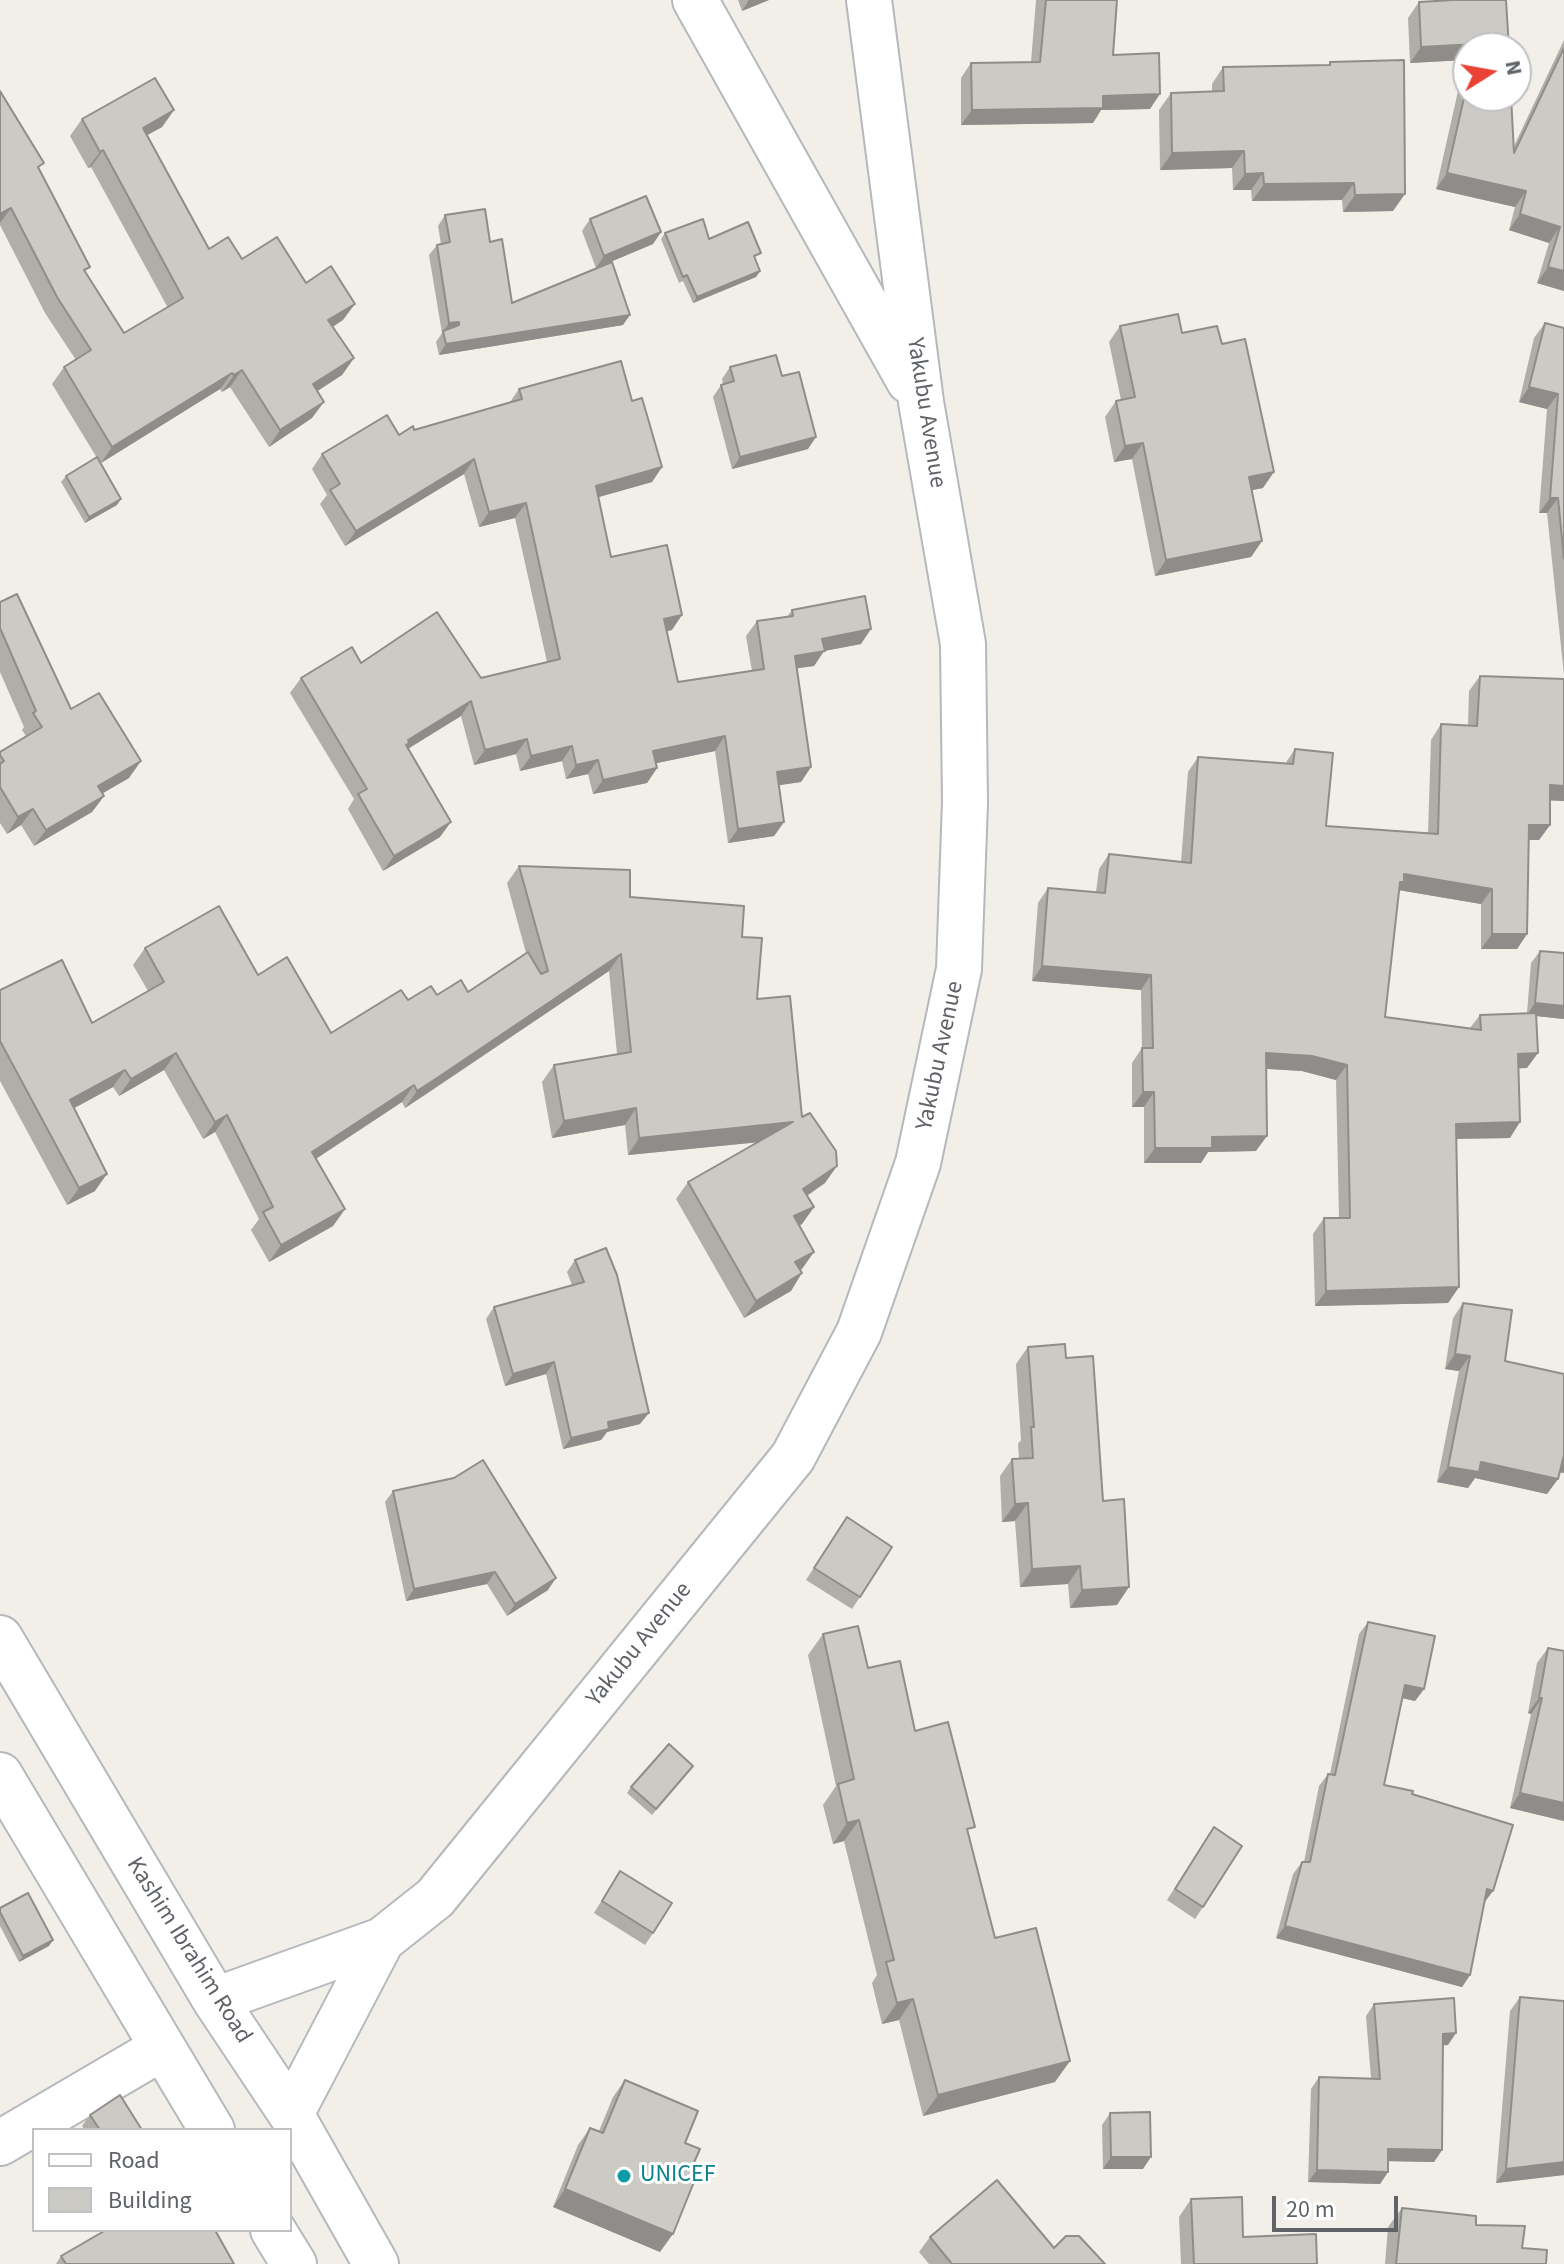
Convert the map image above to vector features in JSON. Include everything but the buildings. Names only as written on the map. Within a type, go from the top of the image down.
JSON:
[{"type":"street","points":[[695,0],[921,402]]},
{"type":"street","name":"Yakubu Avenue","points":[[215,2000],[382,1940],[435,1898],[793,1457],[859,1332],[918,1163],[959,969],[965,802],[963,644],[921,402],[869,0]]},
{"type":"street","name":"Kashim Ibrahim Road","points":[[0,1638],[215,2000],[291,2114],[376,2264]]},
{"type":"street","points":[[0,1775],[211,2128]]},
{"type":"street","name":"Yakubu Avenue","points":[[291,2114],[382,1940]]},
{"type":"street","points":[[0,2143],[162,2048]]},
{"type":"street","points":[[274,2232],[294,2264]]},
{"type":"place","name":"UNICEF","points":[[624,2176]]}]
